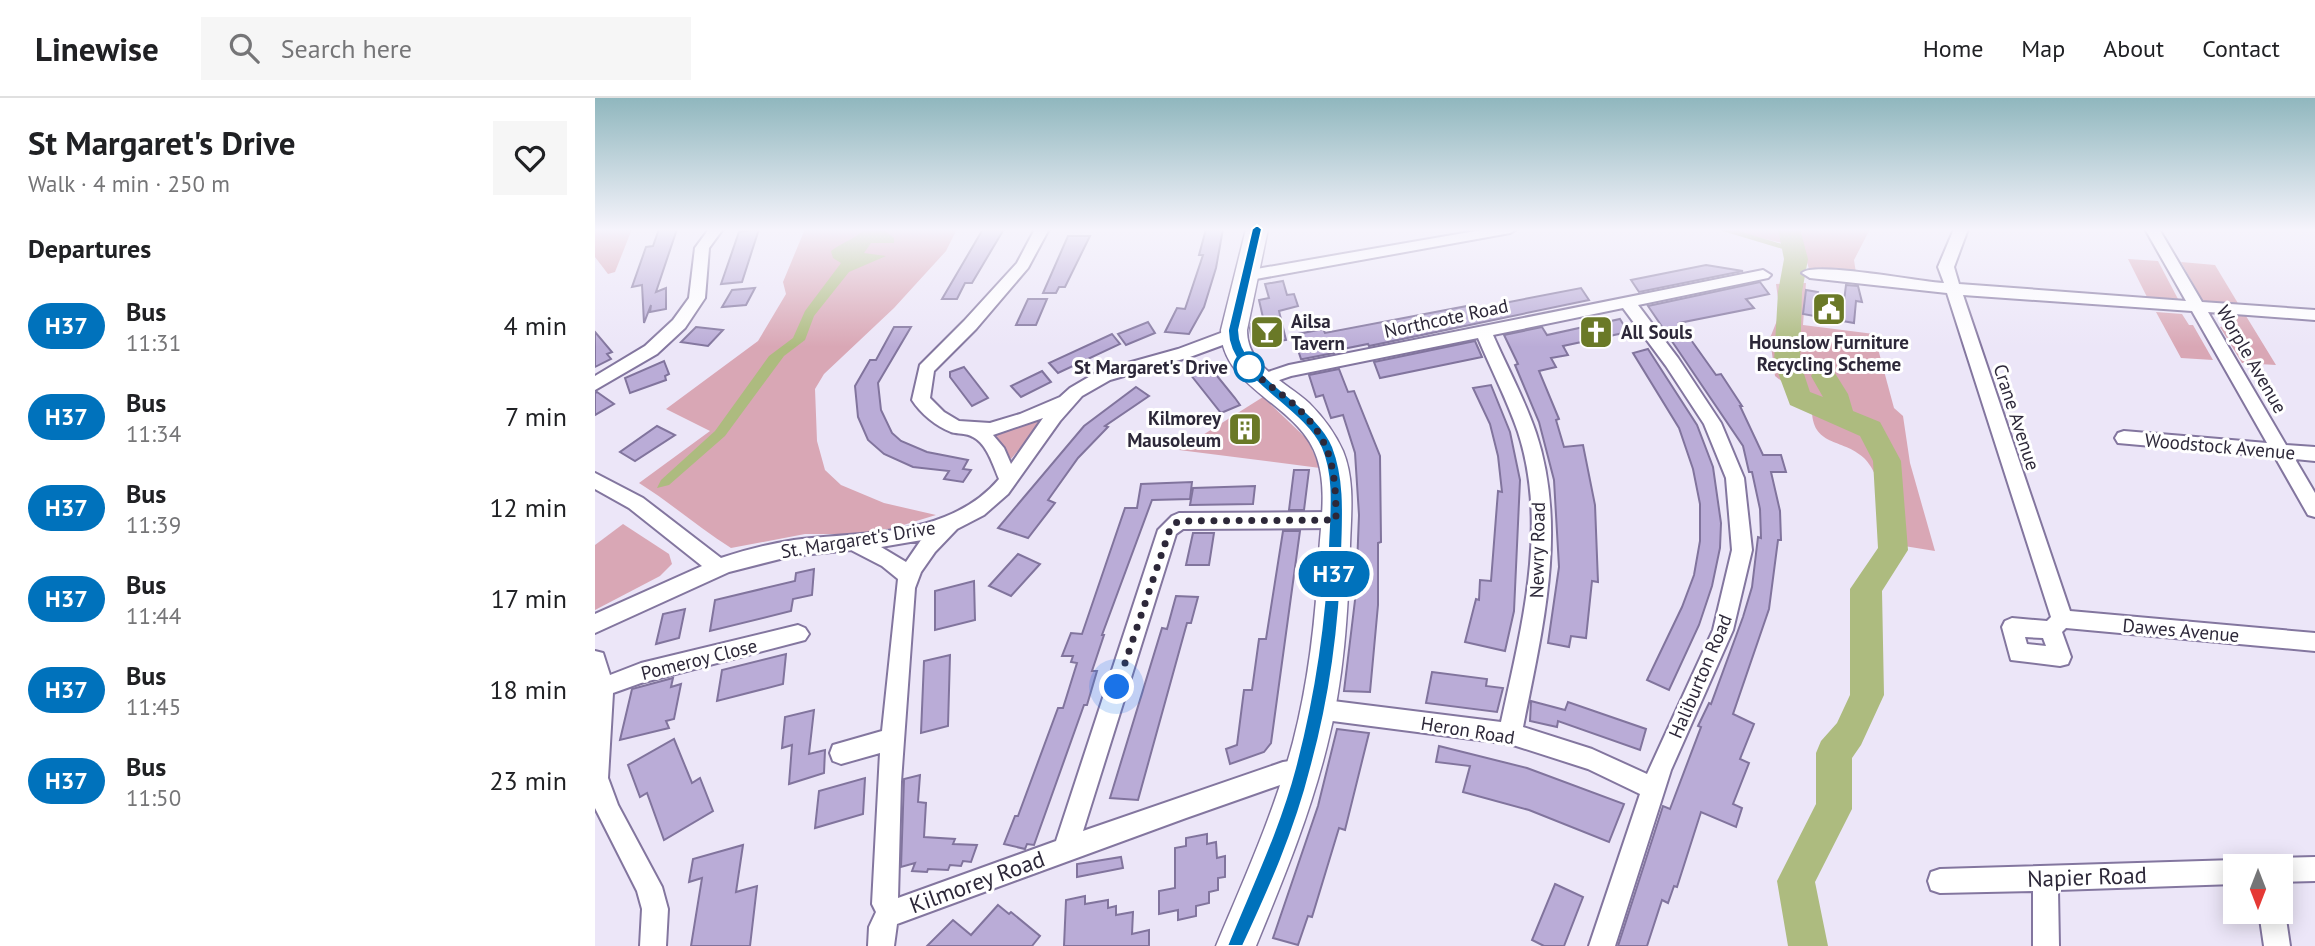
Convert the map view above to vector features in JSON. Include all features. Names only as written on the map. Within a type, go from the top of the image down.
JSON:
[{"type":"main road","points":[[1236,946],[1275,855],[1303,770],[1317,709],[1329,622],[1336,520],[1336,483],[1327,447],[1297,408],[1262,380],[1234,345],[1233,335],[1247,269]]},
{"type":"street","points":[[595,384],[651,350],[679,324],[697,298],[700,269]]},
{"type":"street","points":[[1008,479],[998,453],[980,433],[947,423],[932,414],[921,400],[926,369],[970,325],[1020,269]]},
{"type":"street","points":[[1245,276],[1287,269]]},
{"type":"street","name":"Crane Avenue","points":[[1948,269],[2057,625]]},
{"type":"street","name":"Worple Avenue","points":[[2176,269],[2315,510]]},
{"type":"street","points":[[1810,273],[1953,290],[2315,315]]},
{"type":"street","name":"Northcote Road","points":[[1262,380],[1289,371],[1763,275]]},
{"type":"street","name":"Haliburton Road","points":[[1602,946],[1653,788],[1723,630],[1742,550],[1735,478],[1712,423],[1672,362],[1627,302]]},
{"type":"street","name":"Newry Road","points":[[1483,332],[1527,433],[1541,503],[1538,598],[1510,734]]},
{"type":"street","name":"St. Margaret's Drive","points":[[595,624],[717,566],[778,551],[854,543],[949,525],[985,504],[1008,479],[1066,402],[1095,378],[1177,355],[1220,337],[1233,335]]},
{"type":"street","points":[[980,433],[1066,402]]},
{"type":"street","name":"Woodstock Avenue","points":[[2124,439],[2315,454]]},
{"type":"street","points":[[595,480],[636,503],[717,566]]},
{"type":"street","points":[[1065,851],[1168,530],[1179,521],[1336,520]]},
{"type":"street","name":"Kilmorey Road","points":[[949,525],[926,547],[908,576],[905,588],[892,739],[885,904],[890,910],[898,911],[1283,773],[1303,770]]},
{"type":"street","points":[[854,543],[889,560],[908,576]]},
{"type":"street","name":"Dawes Avenue","points":[[2057,625],[2315,642]]},
{"type":"street","name":"Pomeroy Close","points":[[602,687],[641,673],[798,635]]},
{"type":"street","points":[[595,660],[602,687],[596,778],[608,811],[649,887],[655,909],[653,946]]},
{"type":"street","name":"Heron Road","points":[[1317,709],[1510,734],[1592,760],[1653,788]]},
{"type":"street","points":[[841,753],[892,739]]},
{"type":"street","points":[[2293,870],[2315,869]]},
{"type":"street","name":"Napier Road","points":[[1940,881],[2223,872]]},
{"type":"street","points":[[2045,879],[2046,946]]},
{"type":"street","points":[[881,946],[882,927],[890,910]]},
{"type":"street","points":[[2274,924],[2277,946]]},
{"type":"shaded area","points":[[604,269],[616,269],[615,272],[608,274]]},
{"type":"shaded area","points":[[789,269],[930,269],[894,308],[824,374],[815,389],[817,441],[825,470],[841,485],[884,503],[936,515],[874,534],[805,534],[731,548],[639,483],[710,431],[666,409],[758,341],[786,294],[783,282]]},
{"type":"shaded area","points":[[837,269],[857,269],[849,272],[814,316],[805,340],[784,356],[725,436],[669,485],[657,488],[661,480],[715,431],[769,356],[793,338],[805,311]]},
{"type":"shaded area","points":[[1809,269],[1855,269],[1856,273]]},
{"type":"shaded area","points":[[2133,269],[2162,269],[2178,299],[2147,297]]},
{"type":"shaded area","points":[[2185,269],[2217,269],[2239,305],[2204,303]]},
{"type":"shaded area","points":[[1806,283],[1803,325],[1874,334],[1894,408],[1903,416],[1910,463],[1935,551],[1898,545],[1880,486],[1870,465],[1855,451],[1822,435],[1813,419],[1812,405],[1775,376],[1770,338],[1780,313],[1776,284]]},
{"type":"shaded area","points":[[2156,312],[2182,314],[2189,325],[2193,325],[2213,360],[2181,358]]},
{"type":"shaded area","points":[[2220,315],[2246,316],[2276,365],[2242,363],[2220,327],[2226,326]]},
{"type":"shaded area","name":"Kilmorey Mausoleum","points":[[1263,397],[1308,440],[1320,468],[1179,450]]},
{"type":"shaded area","points":[[1048,415],[1011,459],[992,436]]},
{"type":"shaded area","points":[[623,524],[669,554],[672,564],[660,576],[595,610],[595,545]]},
{"type":"building","points":[[638,269],[664,269],[656,292],[666,288],[666,309],[650,312],[651,305],[644,323],[642,285],[632,287]]},
{"type":"building","points":[[726,269],[746,269],[742,282],[721,284]]},
{"type":"building","points":[[960,269],[981,269],[972,283],[965,283],[957,299],[942,299]]},
{"type":"building","points":[[1054,269],[1074,269],[1065,287],[1059,287],[1056,293],[1043,293]]},
{"type":"building","points":[[1198,269],[1216,269],[1204,307],[1189,334],[1165,332],[1177,308],[1185,309]]},
{"type":"building","points":[[1688,269],[1743,271],[1639,292],[1631,280]]},
{"type":"building","points":[[1283,281],[1287,295],[1294,294],[1298,306],[1279,311],[1286,340],[1259,344],[1258,340],[1252,341],[1251,324],[1264,322],[1259,300],[1269,298],[1265,284]]},
{"type":"building","points":[[1760,282],[1769,294],[1746,299],[1754,308],[1679,323],[1716,375],[1721,374],[1742,406],[1763,455],[1781,455],[1786,472],[1771,472],[1780,511],[1781,540],[1778,540],[1769,609],[1733,714],[1754,724],[1740,759],[1749,763],[1733,804],[1742,808],[1736,827],[1701,812],[1677,887],[1674,886],[1668,903],[1662,900],[1647,946],[1618,946],[1663,806],[1670,809],[1701,727],[1698,726],[1709,703],[1711,704],[1743,617],[1752,587],[1758,537],[1761,538],[1760,509],[1743,446],[1648,306]]},
{"type":"building","name":"Hounslow Furniture Recycling Scheme","points":[[1846,285],[1858,286],[1862,302],[1856,301],[1854,323],[1803,314],[1806,290],[1818,292],[1817,297],[1844,301]]},
{"type":"building","points":[[755,288],[746,305],[722,307],[732,290]]},
{"type":"building","points":[[1581,288],[1589,300],[1303,359],[1293,335],[1323,329],[1325,333],[1467,306],[1468,310]]},
{"type":"building","points":[[1028,299],[1047,299],[1036,325],[1016,325]]},
{"type":"building","points":[[1620,319],[1628,332],[1563,346],[1568,355],[1551,358],[1556,367],[1539,371],[1559,419],[1556,420],[1564,447],[1583,445],[1595,505],[1598,582],[1592,581],[1586,638],[1571,636],[1569,647],[1548,643],[1559,567],[1554,480],[1539,422],[1515,365],[1518,364],[1504,335],[1542,327],[1547,335]]},
{"type":"building","points":[[1148,322],[1155,333],[1126,345],[1118,334]]},
{"type":"building","points":[[696,327],[723,330],[708,346],[681,342]]},
{"type":"building","points":[[894,327],[911,327],[878,383],[881,410],[892,433],[901,441],[927,452],[968,460],[963,469],[971,470],[963,482],[944,479],[949,471],[913,467],[884,454],[868,440],[858,417],[855,386],[870,360],[876,360]]},
{"type":"building","points":[[595,332],[612,352],[607,354],[611,359],[595,367]]},
{"type":"building","points":[[1112,334],[1120,344],[1058,373],[1049,363]]},
{"type":"building","points":[[1475,341],[1482,357],[1380,378],[1374,362]]},
{"type":"building","points":[[1648,349],[1697,425],[1713,467],[1721,523],[1720,548],[1712,586],[1699,625],[1669,690],[1647,680],[1682,607],[1694,575],[1700,541],[1700,504],[1693,469],[1679,428],[1633,353]]},
{"type":"building","points":[[664,361],[669,374],[665,376],[666,380],[630,393],[625,378]]},
{"type":"building","points":[[1209,366],[1240,405],[1221,413],[1190,374]]},
{"type":"building","points":[[964,367],[988,398],[972,406],[950,377],[950,372]]},
{"type":"building","points":[[1339,369],[1348,392],[1354,391],[1380,456],[1381,542],[1378,543],[1378,605],[1370,692],[1344,691],[1356,592],[1359,515],[1355,453],[1343,415],[1331,418],[1323,395],[1316,397],[1309,375]]},
{"type":"building","points":[[1042,371],[1051,382],[1021,397],[1011,386]]},
{"type":"building","points":[[1491,385],[1510,432],[1520,480],[1514,611],[1505,651],[1465,642],[1476,599],[1479,600],[1480,580],[1491,581],[1498,491],[1502,492],[1498,456],[1490,424],[1473,388]]},
{"type":"building","points":[[1136,387],[1149,396],[1105,426],[1108,427],[1078,458],[1048,500],[1055,503],[1028,538],[998,528],[1084,426]]},
{"type":"building","points":[[595,393],[614,404],[595,415]]},
{"type":"building","points":[[657,426],[675,435],[635,461],[620,452]]},
{"type":"building","points":[[1294,470],[1309,470],[1304,510],[1289,510]]},
{"type":"building","points":[[1192,482],[1190,499],[1152,500],[1102,635],[1092,671],[1097,671],[1087,705],[1084,705],[1034,845],[1027,844],[1025,849],[1004,844],[1015,816],[1018,816],[1058,708],[1063,708],[1077,663],[1071,662],[1073,656],[1062,656],[1071,633],[1082,634],[1125,508],[1137,508],[1141,484]]},
{"type":"building","points":[[1255,486],[1253,504],[1190,505],[1193,488]]},
{"type":"building","points":[[1283,531],[1300,531],[1271,743],[1264,752],[1230,764],[1226,749],[1237,745],[1244,690],[1252,690],[1259,639],[1266,639]]},
{"type":"building","points":[[1193,533],[1214,533],[1209,565],[1186,565]]},
{"type":"building","points":[[1018,554],[1040,564],[1011,596],[989,586]]},
{"type":"building","points":[[814,569],[812,595],[793,599],[791,611],[710,631],[715,600],[795,581],[796,573]]},
{"type":"building","points":[[974,581],[975,620],[935,630],[935,591]]},
{"type":"building","points":[[1176,596],[1198,597],[1191,623],[1187,623],[1138,800],[1110,798],[1162,628],[1167,629]]},
{"type":"building","points":[[685,609],[679,638],[656,644],[663,614]]},
{"type":"building","points":[[786,654],[783,684],[717,701],[722,670]]},
{"type":"building","points":[[950,655],[948,726],[921,733],[924,661]]},
{"type":"building","points":[[1432,672],[1487,679],[1486,686],[1503,688],[1497,712],[1426,703]]},
{"type":"building","points":[[673,678],[671,687],[681,684],[674,719],[666,721],[669,728],[620,740],[632,689]]},
{"type":"building","points":[[1531,701],[1565,710],[1568,702],[1646,729],[1640,750],[1558,721],[1557,727],[1530,721]]},
{"type":"building","points":[[814,710],[809,754],[825,750],[824,773],[789,784],[792,745],[782,748],[785,717]]},
{"type":"building","points":[[1337,729],[1369,733],[1345,830],[1339,828],[1312,917],[1308,916],[1298,945],[1273,938],[1318,806]]},
{"type":"building","points":[[674,739],[692,783],[700,778],[713,811],[664,840],[647,793],[640,797],[628,765]]},
{"type":"building","points":[[1439,746],[1527,768],[1624,804],[1609,842],[1529,810],[1463,792],[1470,766],[1436,762]]},
{"type":"building","points":[[920,775],[918,802],[926,803],[924,837],[955,839],[953,844],[977,845],[971,862],[963,861],[961,866],[950,865],[948,870],[928,869],[927,872],[912,871],[915,863],[901,867],[904,779]]},
{"type":"building","points":[[865,778],[863,814],[815,828],[819,791]]},
{"type":"building","points":[[1207,834],[1207,844],[1216,842],[1217,858],[1225,856],[1225,877],[1218,878],[1218,890],[1209,892],[1209,903],[1196,906],[1196,916],[1178,920],[1178,910],[1159,914],[1159,891],[1175,888],[1175,848],[1186,846],[1186,838]]},
{"type":"building","points":[[743,845],[736,892],[757,886],[750,946],[691,946],[702,878],[689,882],[693,859]]},
{"type":"building","points":[[1121,857],[1123,868],[1077,877],[1077,864]]},
{"type":"building","points":[[1555,884],[1583,897],[1564,946],[1544,946],[1532,940]]},
{"type":"building","points":[[1085,896],[1085,904],[1108,900],[1108,908],[1116,906],[1116,915],[1133,912],[1132,934],[1149,930],[1149,946],[1064,946],[1066,900]]},
{"type":"building","points":[[998,905],[1040,936],[1032,946],[927,946],[953,920],[971,935]]},
{"type":"waterway","points":[[1794,269],[1790,292],[1787,362],[1799,398],[1870,429],[1887,461],[1893,550],[1866,589],[1867,695],[1849,734],[1834,753],[1834,809],[1820,830],[1796,881],[1808,946]]},
{"type":"waterway","points":[[1824,376],[1835,394],[1841,415]]},
{"type":"bus line","name":"H37","points":[[1236,946],[1275,855],[1303,770],[1317,709],[1326,651],[1336,520],[1336,483],[1327,447],[1304,415],[1250,368],[1233,342],[1247,269]]},
{"type":"place","name":"Hounslow Furniture Recycling Scheme","points":[[1829,309]]},
{"type":"place","name":"Ailsa Tavern","points":[[1267,332]]},
{"type":"place","name":"All Souls","points":[[1596,332]]},
{"type":"place","name":"St Margaret's Drive","points":[[1249,367]]},
{"type":"place","name":"Kilmorey Mausoleum","points":[[1245,429]]},
{"type":"route","points":[[1117,687],[1171,526],[1179,521],[1336,520],[1336,483],[1327,447],[1304,415],[1249,367]]}]
